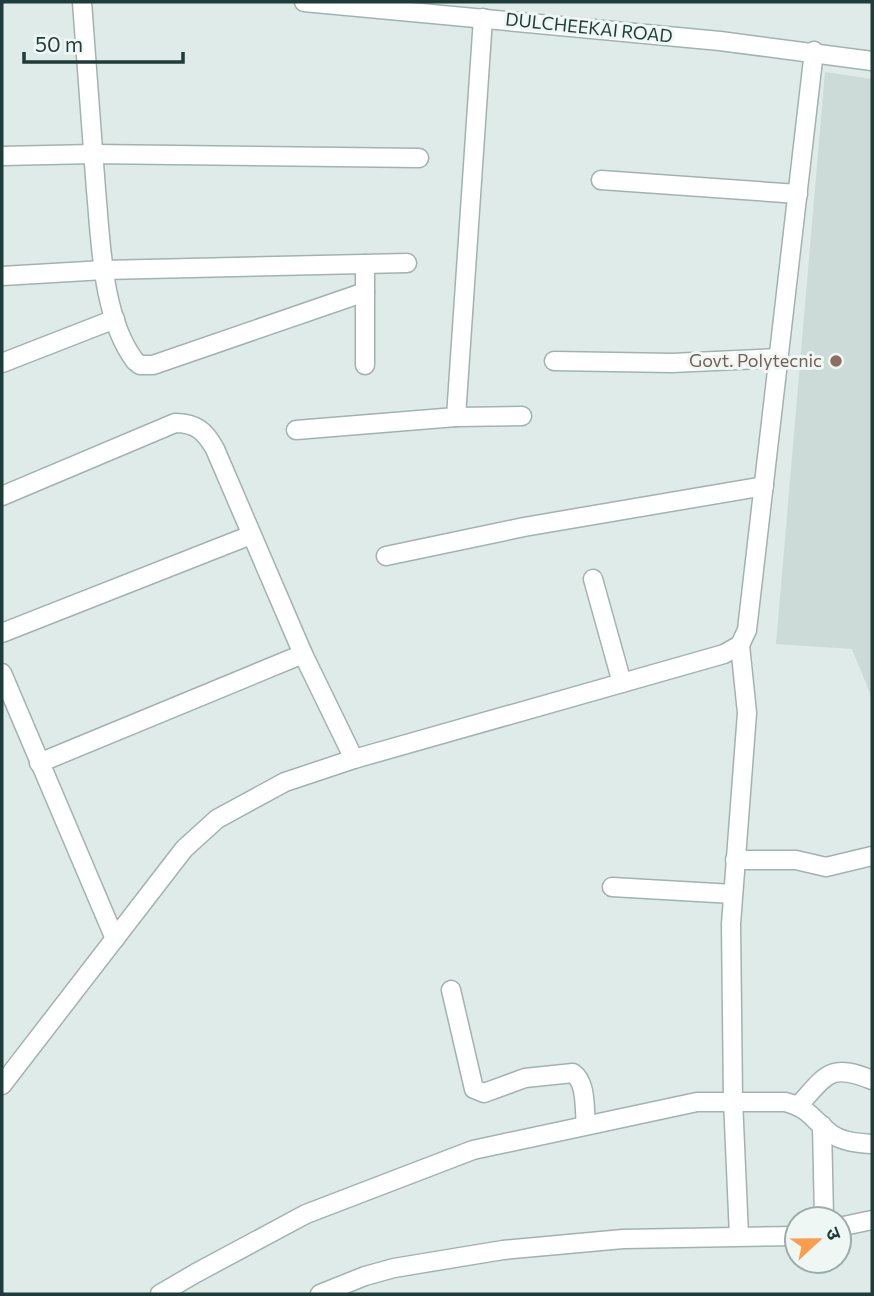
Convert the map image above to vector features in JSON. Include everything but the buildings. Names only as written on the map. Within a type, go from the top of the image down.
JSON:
[{"type":"street","points":[[82,2],[93,154],[109,302],[132,357],[139,365],[146,365],[365,292]]},
{"type":"street","name":"DULCHEEKAI ROAD","points":[[304,2],[425,7],[483,18],[814,51],[872,61]]},
{"type":"street","points":[[456,417],[483,18]]},
{"type":"street","points":[[738,1236],[733,1100],[733,894],[747,713],[740,645],[747,630],[814,51]]},
{"type":"street","points":[[2,156],[93,154],[419,158]]},
{"type":"street","points":[[601,180],[798,194]]},
{"type":"street","points":[[2,276],[104,270],[407,263]]},
{"type":"street","points":[[365,264],[365,365]]},
{"type":"street","points":[[2,363],[115,320]]},
{"type":"street","points":[[554,361],[672,363],[779,359]]},
{"type":"street","points":[[296,430],[456,417],[522,416]]},
{"type":"street","points":[[2,496],[175,423],[197,426],[207,435],[303,654],[354,759]]},
{"type":"street","points":[[386,556],[524,527],[764,486]]},
{"type":"street","points":[[2,633],[251,535]]},
{"type":"street","points":[[593,579],[622,683]]},
{"type":"street","points":[[2,1086],[184,849],[216,819],[285,782],[354,759],[723,654],[740,645]]},
{"type":"street","points":[[38,763],[303,654]]},
{"type":"street","points":[[2,673],[115,939]]},
{"type":"street","points":[[735,860],[796,860],[826,867],[872,856]]},
{"type":"street","points":[[612,887],[733,894]]},
{"type":"street","points":[[451,989],[474,1089],[484,1093],[526,1078],[573,1073],[579,1077],[581,1084],[586,1125]]},
{"type":"street","points":[[799,1105],[819,1083],[835,1072],[844,1070],[872,1080]]},
{"type":"street","points":[[160,1294],[306,1214],[473,1150],[586,1125],[697,1102],[785,1101],[799,1105],[811,1113],[831,1134],[842,1139],[872,1144]]},
{"type":"street","points":[[822,1125],[824,1205]]},
{"type":"street","points":[[853,1224],[872,1220]]},
{"type":"street","points":[[320,1294],[394,1268],[503,1250],[623,1239],[783,1236]]},
{"type":"shaded area","name":"Govt. Polytecnic","points":[[825,72],[872,79],[872,698],[852,649],[776,644]]},
{"type":"place","name":"Govt. Polytecnic","points":[[836,361]]}]
